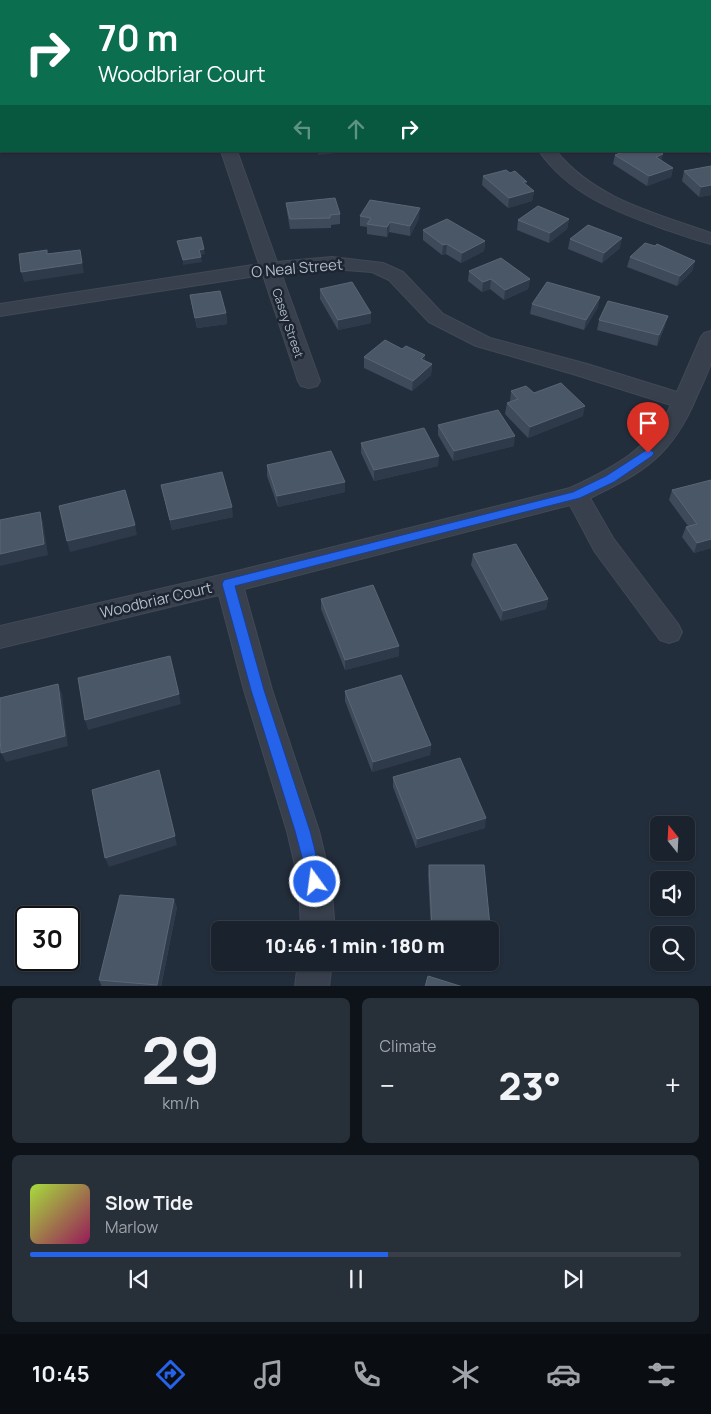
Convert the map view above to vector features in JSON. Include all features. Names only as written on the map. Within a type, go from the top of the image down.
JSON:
[{"type":"street","name":"Casey Street","points":[[228,152],[309,380]]},
{"type":"street","points":[[548,152],[572,178],[591,191],[614,203],[711,239]]},
{"type":"street","name":"O Neal Street","points":[[0,310],[270,268],[332,263],[376,267],[396,276],[436,318],[473,338],[494,346],[580,369],[682,401]]},
{"type":"street","name":"Woodbriar Court","points":[[0,637],[228,584],[576,495],[610,479],[642,459],[658,444],[674,423],[711,337]]},
{"type":"street","points":[[576,495],[604,545],[669,632]]},
{"type":"street","points":[[228,584],[258,690],[303,831],[315,882],[317,921]]},
{"type":"street","points":[[312,986],[314,971]]},
{"type":"building","points":[[622,152],[660,152],[663,154],[656,157],[673,168],[649,176],[615,155]]},
{"type":"building","points":[[711,166],[711,185],[701,187],[684,171]]},
{"type":"building","points":[[506,170],[510,173],[515,171],[527,182],[523,182],[534,191],[509,198],[483,176]]},
{"type":"building","points":[[335,198],[340,214],[330,215],[330,218],[290,219],[286,203]]},
{"type":"building","points":[[370,200],[420,208],[410,226],[390,222],[387,227],[367,224],[371,218],[360,216]]},
{"type":"building","points":[[538,206],[569,219],[550,233],[518,220]]},
{"type":"building","points":[[447,219],[485,241],[462,253],[447,244],[443,245],[423,230]]},
{"type":"building","points":[[588,225],[622,238],[604,253],[570,239]]},
{"type":"building","points":[[201,237],[204,249],[199,250],[201,257],[183,260],[177,241]]},
{"type":"building","points":[[645,243],[655,246],[657,244],[695,261],[680,276],[630,257]]},
{"type":"building","points":[[47,250],[47,254],[80,250],[82,263],[21,272],[19,254]]},
{"type":"building","points":[[501,258],[530,279],[505,290],[491,279],[483,282],[469,271]]},
{"type":"building","points":[[352,282],[371,313],[338,320],[320,289]]},
{"type":"building","points":[[547,282],[600,297],[586,320],[532,304]]},
{"type":"building","points":[[220,291],[226,313],[195,318],[190,295]]},
{"type":"building","points":[[608,301],[668,316],[659,335],[599,320]]},
{"type":"building","points":[[385,340],[402,349],[406,346],[425,355],[421,359],[432,364],[413,381],[364,357]]},
{"type":"building","points":[[561,383],[585,406],[530,427],[507,403],[518,399],[511,391],[526,386],[534,393]]},
{"type":"building","points":[[498,410],[515,436],[454,451],[438,425]]},
{"type":"building","points":[[424,428],[439,456],[374,470],[361,443]]},
{"type":"building","points":[[331,451],[345,482],[277,496],[267,465]]},
{"type":"building","points":[[222,472],[232,507],[170,520],[161,485]]},
{"type":"building","points":[[711,480],[711,539],[697,543],[686,527],[697,524],[672,490]]},
{"type":"building","points":[[125,490],[135,525],[67,541],[59,506]]},
{"type":"building","points":[[40,512],[44,544],[0,554],[0,520]]},
{"type":"building","points":[[516,544],[548,599],[503,611],[473,554]]},
{"type":"building","points":[[373,585],[399,646],[345,660],[321,599]]},
{"type":"building","points":[[170,656],[179,694],[85,720],[78,678]]},
{"type":"building","points":[[401,675],[431,745],[373,762],[345,691]]},
{"type":"building","points":[[58,684],[65,736],[1,753],[0,698]]},
{"type":"building","points":[[460,758],[486,818],[417,839],[393,777]]},
{"type":"building","points":[[159,770],[175,836],[105,858],[92,790]]},
{"type":"building","points":[[429,865],[484,865],[490,921],[432,921]]},
{"type":"building","points":[[120,895],[174,899],[157,985],[99,980]]},
{"type":"building","points":[[428,976],[460,986],[425,986]]},
{"type":"route","points":[[315,882],[303,831],[258,690],[228,584],[436,530],[543,505],[576,495],[610,479],[642,459],[648,453]]}]
